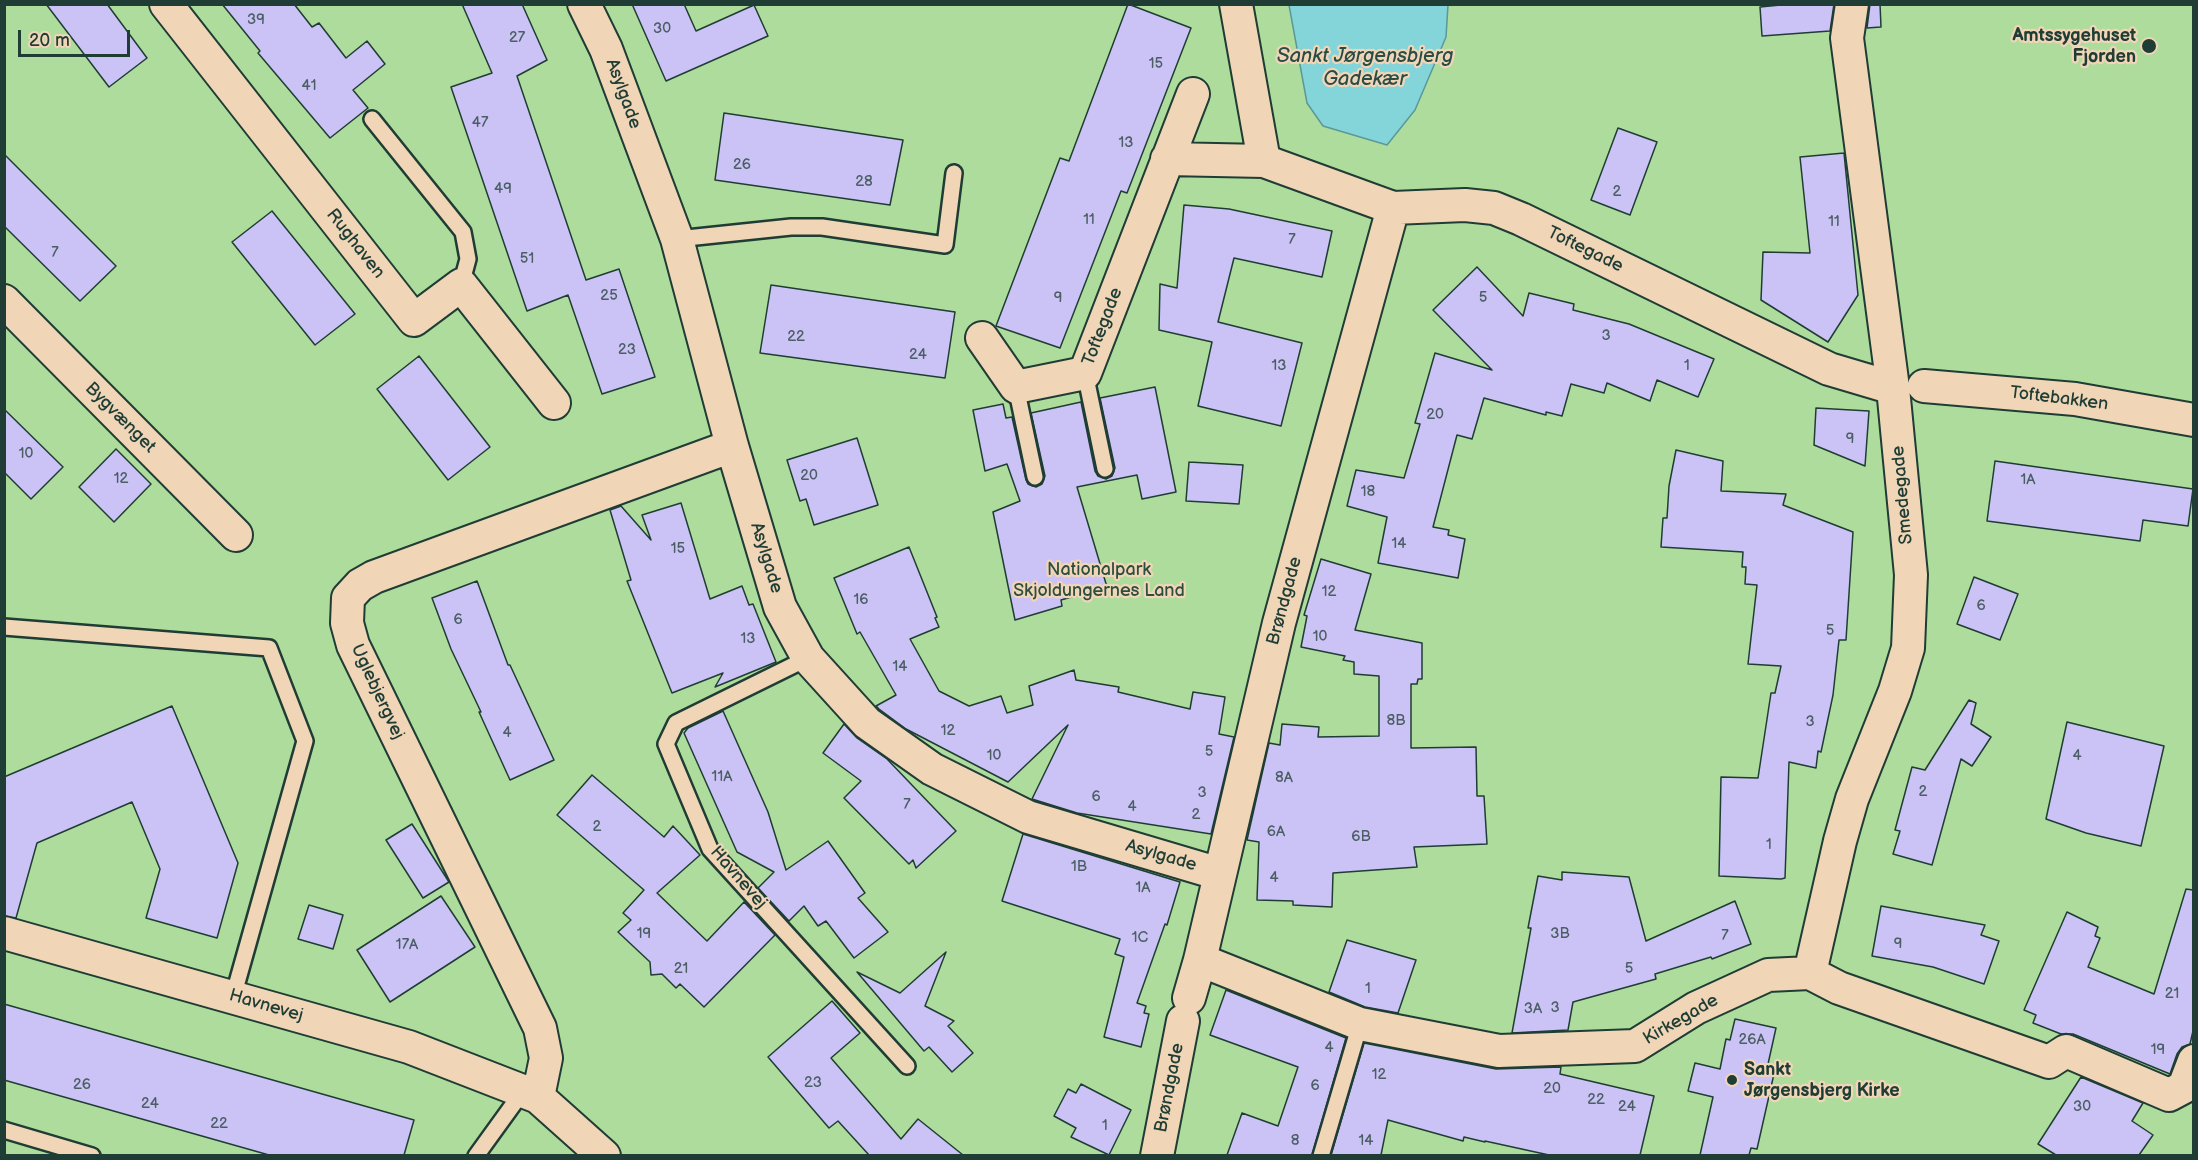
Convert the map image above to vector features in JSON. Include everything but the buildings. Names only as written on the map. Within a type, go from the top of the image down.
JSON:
[{"type":"street","name":"Rughaven","points":[[166,4],[414,320],[461,285]]},
{"type":"street","name":"Asylgade","points":[[584,4],[606,49],[677,239],[732,446],[780,607],[808,658],[867,723],[932,769],[1028,817],[1220,874]]},
{"type":"street","points":[[1236,4],[1264,161]]},
{"type":"street","name":"Smedegade","points":[[1810,973],[1840,841],[1852,799],[1895,691],[1908,648],[1911,575],[1893,388],[1848,38],[1852,4]]},
{"type":"street","name":"Toftegade","points":[[1016,387],[1085,373],[1193,93]]},
{"type":"street","name":"Toftegade","points":[[1167,159],[1264,161],[1393,208],[1465,205],[1494,208],[1829,369],[1893,388]]},
{"type":"street","name":"Brøndgade","points":[[1157,1155],[1186,1009],[1200,960],[1279,623],[1393,208]]},
{"type":"street","points":[[461,285],[555,403]]},
{"type":"street","name":"Bygvænget","points":[[4,301],[236,535]]},
{"type":"street","points":[[982,338],[1016,387]]},
{"type":"street","name":"Toftebakken","points":[[1924,386],[2075,399],[2193,420]]},
{"type":"street","name":"Uglebjergvej","points":[[530,1094],[546,1058],[540,1028],[353,645],[347,623],[348,598],[360,585],[374,577],[732,446]]},
{"type":"street","name":"Havnevej","points":[[4,933],[409,1047],[530,1094],[604,1155]]},
{"type":"street","name":"Kirkegade","points":[[1200,960],[1360,1024],[1499,1051],[1635,1046],[1696,1008],[1768,975],[1810,973]]},
{"type":"street","points":[[1810,973],[1839,988],[2049,1062],[2066,1051],[2169,1095],[2184,1087],[2193,1061]]},
{"type":"lane","points":[[372,119],[463,232],[468,259],[461,285]]},
{"type":"lane","points":[[677,239],[791,227],[822,227],[945,245],[954,173]]},
{"type":"lane","points":[[1085,373],[1105,468]]},
{"type":"lane","points":[[1016,387],[1035,477]]},
{"type":"lane","points":[[4,627],[269,648],[305,741],[233,997]]},
{"type":"lane","name":"Havnevej","points":[[808,658],[676,723],[666,744],[710,849],[907,1066]]},
{"type":"lane","points":[[1321,1155],[1360,1024]]},
{"type":"lane","points":[[476,1155],[530,1094]]},
{"type":"lane","points":[[4,1130],[92,1155]]},
{"type":"green space","name":"Nationalpark Skjoldungernes Land","points":[[5,5],[2193,5],[2193,1155],[5,1156]]},
{"type":"water","name":"Sankt Jørgensbjerg Gadekær","points":[[1289,5],[1448,5],[1446,37],[1415,110],[1387,145],[1323,126],[1307,103]]},
{"type":"place","name":"Amtssygehuset Fjorden","points":[[2149,46]]},
{"type":"place","name":"Sankt Jørgensbjerg Kirke","points":[[1732,1080]]}]
